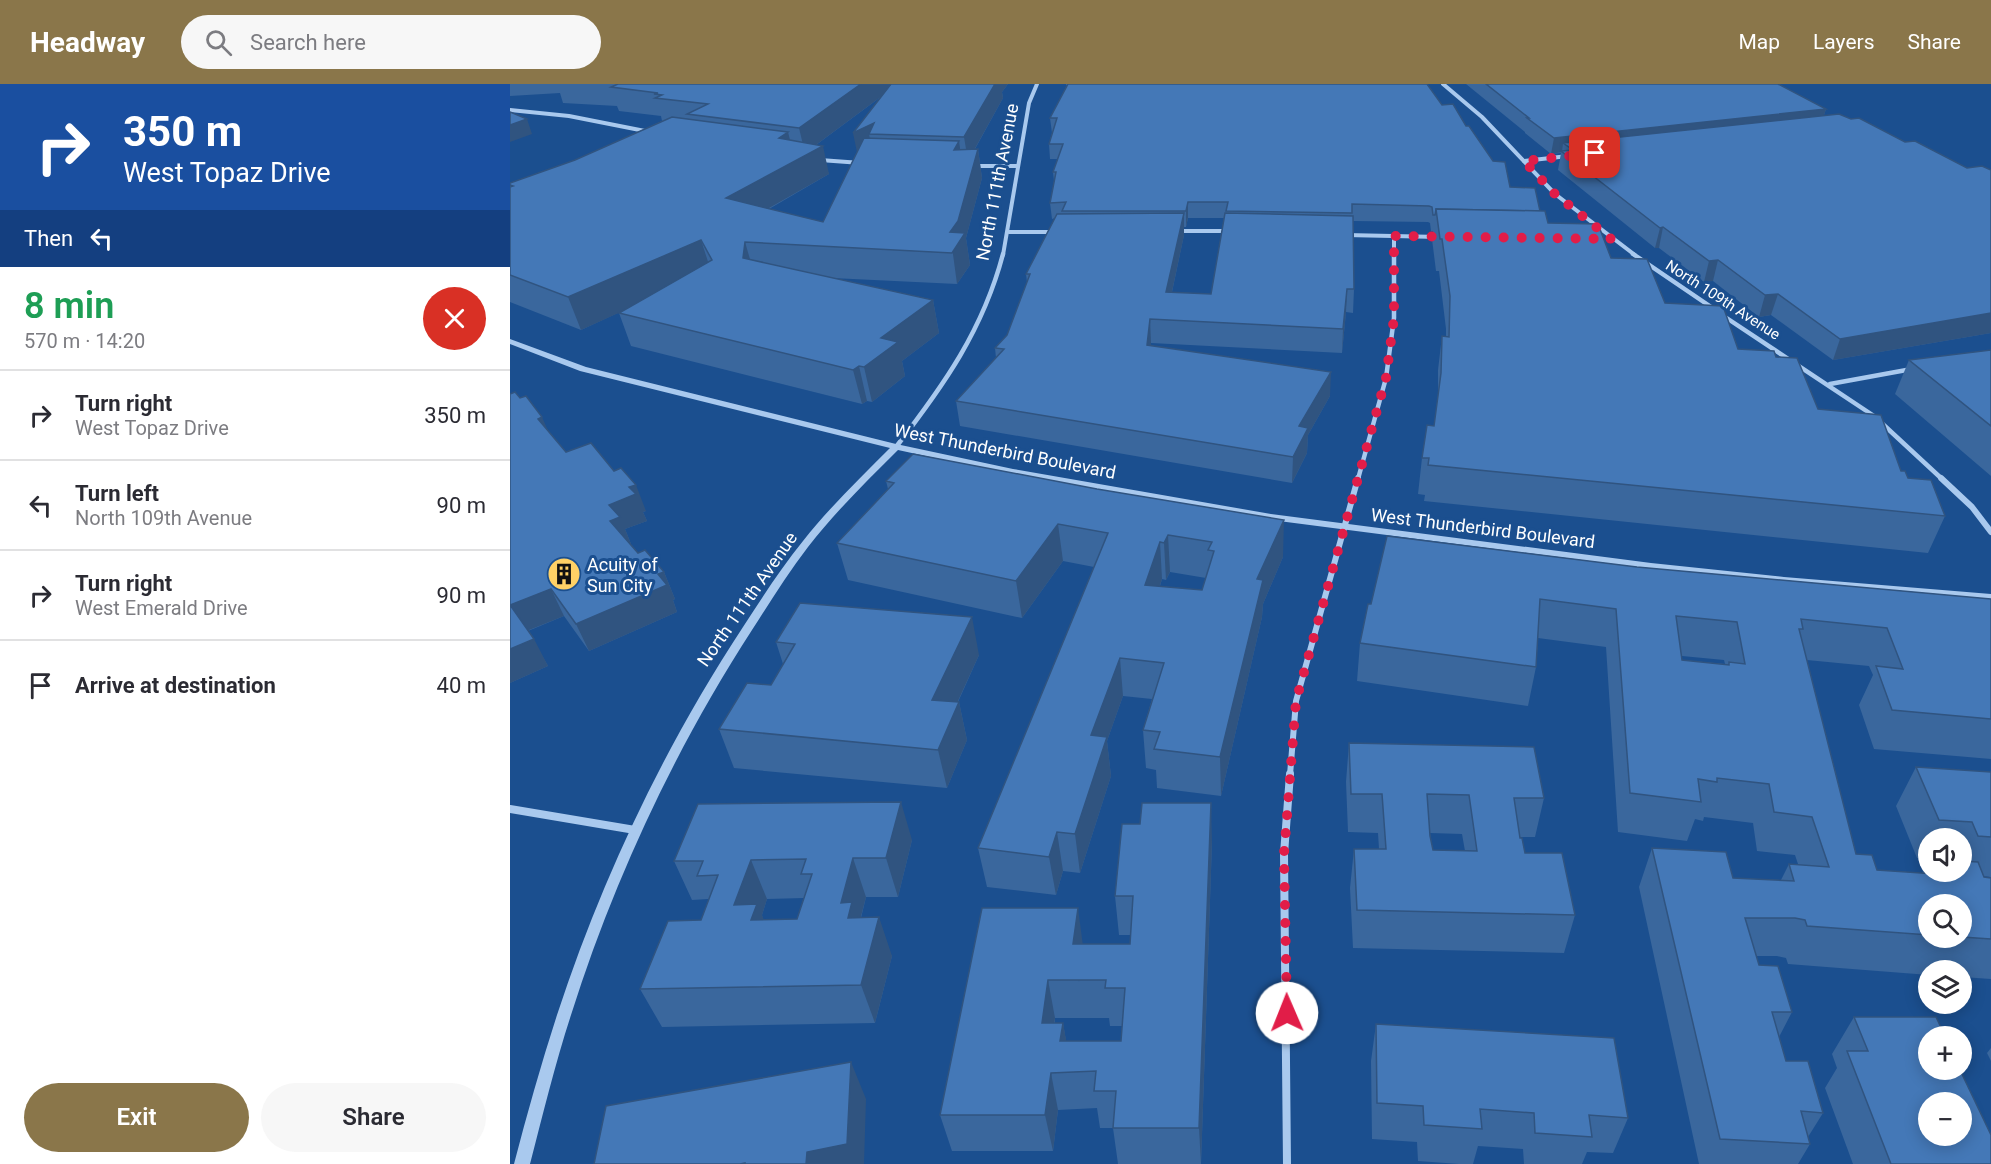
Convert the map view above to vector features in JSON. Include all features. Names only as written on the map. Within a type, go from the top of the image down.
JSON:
[{"type":"street","name":"North 111th Avenue","points":[[522,1164],[556,1040],[578,973],[635,830],[705,693],[806,543],[896,447],[934,399],[980,322],[989,300],[1009,232],[1017,166],[1029,103],[1037,84]]},
{"type":"street","name":"North 109th Avenue","points":[[1443,84],[1482,117],[1555,194],[1611,239],[1679,287],[1830,384],[1874,416],[1909,446],[1972,507],[1991,532]]},
{"type":"street","points":[[510,110],[569,116],[654,133]]},
{"type":"street","points":[[1524,161],[1571,156]]},
{"type":"street","points":[[816,159],[867,163]]},
{"type":"street","points":[[972,166],[1017,166]]},
{"type":"street","points":[[1174,231],[1231,231]]},
{"type":"street","points":[[1009,232],[1066,232]]},
{"type":"street","points":[[1338,234],[1451,237]]},
{"type":"street","points":[[1287,1164],[1284,854],[1296,701],[1386,378],[1394,318],[1394,236]]},
{"type":"street","points":[[1600,239],[1611,239]]},
{"type":"street","name":"West Thunderbird Boulevard","points":[[510,341],[583,369],[896,447],[1072,482],[1271,517],[1662,567],[1991,597]]},
{"type":"street","points":[[1830,384],[1923,368]]},
{"type":"street","points":[[510,808],[635,830]]},
{"type":"building","points":[[618,84],[861,84],[799,128],[687,114],[708,104],[655,98],[662,95],[611,87]]},
{"type":"building","points":[[891,84],[995,84],[964,137],[869,134],[874,123],[853,133]]},
{"type":"building","points":[[1068,84],[1427,84],[1442,105],[1453,104],[1466,126],[1469,126],[1493,161],[1505,162],[1510,187],[1535,188],[1540,211],[1436,209],[1433,215],[1432,207],[1429,206],[1352,204],[1352,213],[1226,211],[1228,202],[1188,202],[1186,211],[1062,211],[1066,202],[1050,203],[1056,172],[1053,172],[1063,144],[1049,144],[1057,118],[1050,118]]},
{"type":"building","points":[[1486,84],[1778,84],[1826,109],[1554,138]]},
{"type":"building","points":[[510,112],[527,119],[510,125]]},
{"type":"building","points":[[1839,114],[1851,119],[1859,118],[1905,142],[1915,141],[1967,168],[1982,166],[1991,170],[1991,313],[1840,339],[1778,294],[1765,295],[1718,260],[1709,261],[1663,227],[1660,228],[1561,151],[1573,150],[1563,143]]},
{"type":"building","points":[[672,117],[788,132],[779,138],[823,146],[726,198],[823,222],[864,138],[959,141],[954,150],[978,149],[958,221],[950,232],[965,233],[952,253],[745,242],[743,258],[933,300],[881,338],[898,342],[864,367],[859,366],[853,370],[619,313],[712,260],[701,240],[568,297],[510,275],[510,187],[513,186],[510,183],[575,160]]},
{"type":"building","points":[[1436,209],[1545,211],[1548,223],[1598,224],[1611,258],[1647,259],[1665,303],[1723,306],[1738,349],[1774,351],[1776,357],[1797,358],[1818,409],[1881,415],[1901,471],[1905,471],[1908,478],[1931,480],[1945,516],[1428,465],[1429,458],[1422,458],[1427,425],[1434,426],[1441,373],[1442,336],[1449,337],[1450,296]]},
{"type":"building","points":[[1184,213],[1166,292],[1211,294],[1225,213],[1353,216],[1354,289],[1347,289],[1343,329],[1150,319],[1147,345],[1331,372],[1299,426],[1308,428],[1293,457],[956,401],[1004,349],[995,348],[1007,335],[1030,274],[1026,274],[1057,214]]},
{"type":"building","points":[[1991,350],[1991,426],[1909,360]]},
{"type":"building","name":"Acuity of Sun City","points":[[515,392],[520,398],[526,396],[542,417],[538,419],[566,452],[591,443],[614,471],[621,468],[636,485],[629,487],[636,494],[609,505],[620,517],[610,521],[638,553],[645,550],[664,572],[658,574],[667,585],[576,624],[551,589],[510,605],[510,394]]},
{"type":"building","points":[[913,454],[1097,489],[1284,520],[1257,579],[1263,580],[1220,757],[1154,749],[1160,732],[1143,730],[1164,663],[1120,658],[1091,735],[1107,737],[1075,834],[1057,832],[1049,857],[978,848],[1108,533],[1058,524],[1016,581],[837,543],[894,483],[886,481]],"holes":[[[1168,535],[1212,542],[1208,550],[1214,551],[1202,590],[1145,585],[1160,542],[1164,543]]]},
{"type":"building","points":[[1387,536],[1637,567],[1991,599],[1991,719],[1892,710],[1876,666],[1903,669],[1887,628],[1801,619],[1803,629],[1799,629],[1856,854],[1872,855],[1877,870],[1918,873],[1918,882],[1972,882],[1972,862],[1978,862],[1984,877],[1991,878],[1991,939],[1972,938],[1972,894],[1918,894],[1918,934],[1807,926],[1805,920],[1795,918],[1745,918],[1759,965],[1778,966],[1792,1012],[1772,1012],[1786,1061],[1808,1061],[1823,1113],[1801,1111],[1810,1144],[1720,1139],[1652,848],[1726,852],[1733,878],[1794,881],[1789,864],[1829,867],[1812,817],[1774,812],[1769,784],[1717,778],[1717,782],[1698,779],[1701,802],[1630,793],[1616,609],[1540,599],[1536,667],[1360,643],[1368,604],[1371,604]],"holes":[[[1676,616],[1737,622],[1745,664],[1729,662],[1729,665],[1682,660]]]},
{"type":"building","points":[[800,603],[972,617],[932,700],[959,702],[938,750],[719,729],[747,683],[771,685],[795,644],[776,642]]},
{"type":"building","points":[[510,605],[534,639],[510,649]]},
{"type":"building","points":[[1349,743],[1534,747],[1544,798],[1514,798],[1520,838],[1522,838],[1525,853],[1562,853],[1575,915],[1357,910],[1354,849],[1386,849],[1382,794],[1351,794]],"holes":[[[1427,794],[1469,795],[1477,851],[1433,850]]]},
{"type":"building","points":[[1916,767],[1991,772],[1991,837],[1978,836],[1972,822],[1939,820]]},
{"type":"building","points":[[901,802],[886,858],[853,858],[841,903],[852,902],[848,918],[879,917],[861,985],[640,989],[668,921],[701,920],[718,875],[697,876],[703,861],[674,861],[698,804]],"holes":[[[806,859],[801,874],[812,874],[797,919],[751,920],[757,904],[734,905],[751,860]]]},
{"type":"building","points":[[1142,803],[1211,803],[1199,1128],[1113,1128],[1116,1091],[1094,1091],[1096,1071],[1051,1073],[1045,1115],[940,1115],[982,908],[1078,908],[1073,944],[1130,944],[1133,896],[1115,896],[1122,824],[1140,824]],"holes":[[[1048,980],[1106,980],[1105,988],[1125,988],[1121,1041],[1060,1041],[1063,1023],[1042,1023]]]},
{"type":"building","points":[[1854,1017],[1936,1017],[1940,1026],[1918,1026],[1918,1080],[1965,1080],[1970,1092],[1918,1092],[1918,1146],[1972,1146],[1972,1095],[1991,1135],[1991,1164],[1891,1164],[1847,1051],[1868,1051]]},
{"type":"building","points":[[1376,1024],[1614,1038],[1628,1118],[1589,1115],[1592,1137],[1535,1133],[1534,1113],[1480,1109],[1482,1129],[1424,1125],[1423,1106],[1377,1103]]},
{"type":"building","points":[[851,1062],[847,1144],[807,1152],[806,1164],[594,1164],[606,1106]]},
{"type":"place","name":"Acuity of Sun City","points":[[564,574]]},
{"type":"route","points":[[1287,1013],[1284,854],[1296,701],[1386,378],[1394,318],[1394,236],[1611,239],[1555,194],[1524,161],[1595,153]]}]
